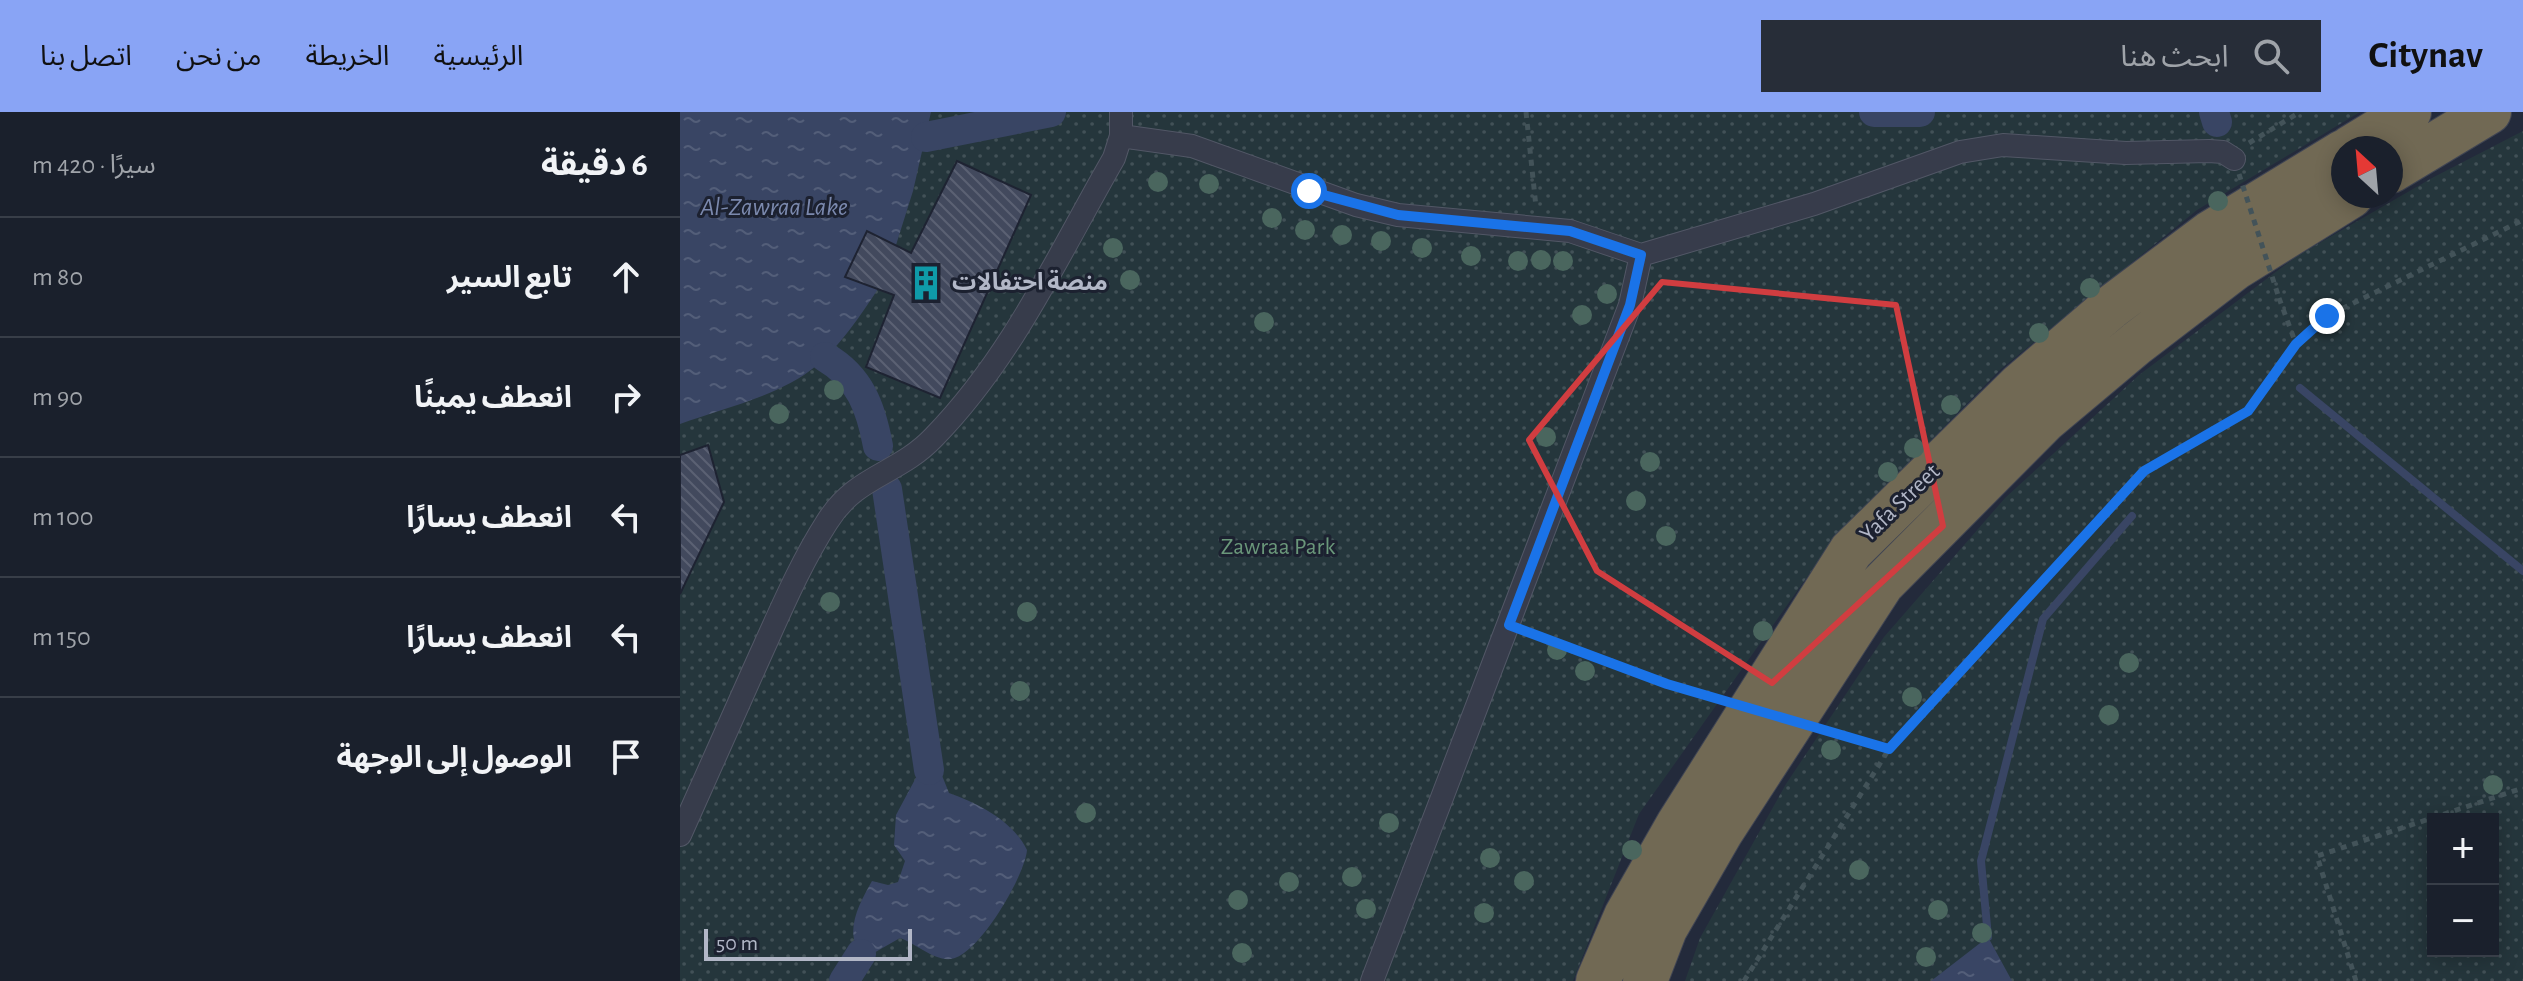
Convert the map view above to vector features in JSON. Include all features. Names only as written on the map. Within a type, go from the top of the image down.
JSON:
[{"type":"highway","points":[[2370,136],[2409,112]]},
{"type":"highway","points":[[2403,164],[2489,112]]},
{"type":"highway","name":"Yafa Street","points":[[1598,981],[1626,916],[1679,823],[1851,551],[2020,385],[2110,308],[2210,233],[2331,159]]},
{"type":"highway","name":"Yafa Street","points":[[1645,981],[1665,929],[1721,832],[1882,584],[2044,421],[2137,343],[2235,268],[2332,208]]},
{"type":"street","points":[[680,835],[779,614],[827,522],[860,484],[895,469],[933,439],[968,400],[1041,295],[1114,158],[1121,136],[1121,112]]},
{"type":"street","points":[[1121,136],[1192,146],[1231,158],[1309,191],[1398,215],[1570,231],[1641,255],[1814,204],[1960,152],[2003,145],[2126,153],[2223,152],[2237,166]]},
{"type":"street","points":[[1372,981],[1630,305],[1641,255]]},
{"type":"path","points":[[1526,112],[1538,228]]},
{"type":"path","points":[[2296,344],[2237,166],[2253,139],[2300,112]]},
{"type":"path","points":[[1744,981],[1889,749],[2144,471],[2248,411],[2296,344],[2327,316],[2523,220]]},
{"type":"path","points":[[1509,625],[1667,684],[1889,749]]},
{"type":"path","points":[[2356,981],[2317,856],[2523,788]]},
{"type":"highlighted area","points":[[1662,282],[1896,305],[1943,526],[1772,683],[1597,571],[1529,440]]},
{"type":"green space","name":"Zawraa Park","points":[[680,112],[2360,112],[2197,210],[2001,369],[1834,539],[1639,814],[1573,981],[680,981]]},
{"type":"green space","points":[[2523,131],[2523,981],[1685,981],[1700,938],[1786,784],[1884,637],[2005,498],[2139,375],[2297,256],[2380,208],[2403,208],[2403,195]]},
{"type":"water","name":"Al-Zawraa Lake","points":[[680,112],[931,112],[913,191],[896,245],[867,231],[845,276],[878,289],[842,340],[816,366],[786,385],[680,424]]},
{"type":"water","points":[[939,768],[949,793],[983,808],[1004,822],[1021,839],[1027,850],[1018,878],[986,930],[962,955],[945,959],[900,938],[865,958],[854,940],[858,910],[872,881],[888,885],[898,882],[905,861],[894,845],[896,815],[919,772]]},
{"type":"water","points":[[1988,937],[2012,981],[1931,981]]},
{"type":"building","name":"منصة احتفالات","points":[[957,161],[1031,195],[940,398],[866,367],[894,295],[845,277],[867,231],[911,253]]},
{"type":"building","points":[[708,445],[724,502],[680,594],[680,455]]},
{"type":"waterway","points":[[926,137],[1051,112]]},
{"type":"waterway","points":[[1874,112],[1920,112]]},
{"type":"waterway","points":[[2214,112],[2217,122]]},
{"type":"waterway","points":[[825,357],[847,374],[862,395],[878,446]]},
{"type":"waterway","points":[[2300,388],[2523,571]]},
{"type":"waterway","points":[[887,489],[929,770]]},
{"type":"waterway","points":[[1988,937],[1981,861],[2043,619],[2132,516]]},
{"type":"waterway","points":[[844,981],[861,954]]},
{"type":"place","name":"منصة احتفالات","points":[[926,283]]},
{"type":"route","points":[[1309,191],[1398,215],[1570,231],[1641,255],[1630,305],[1509,625],[1667,684],[1889,749],[2144,471],[2248,411],[2296,344],[2327,316]]}]
